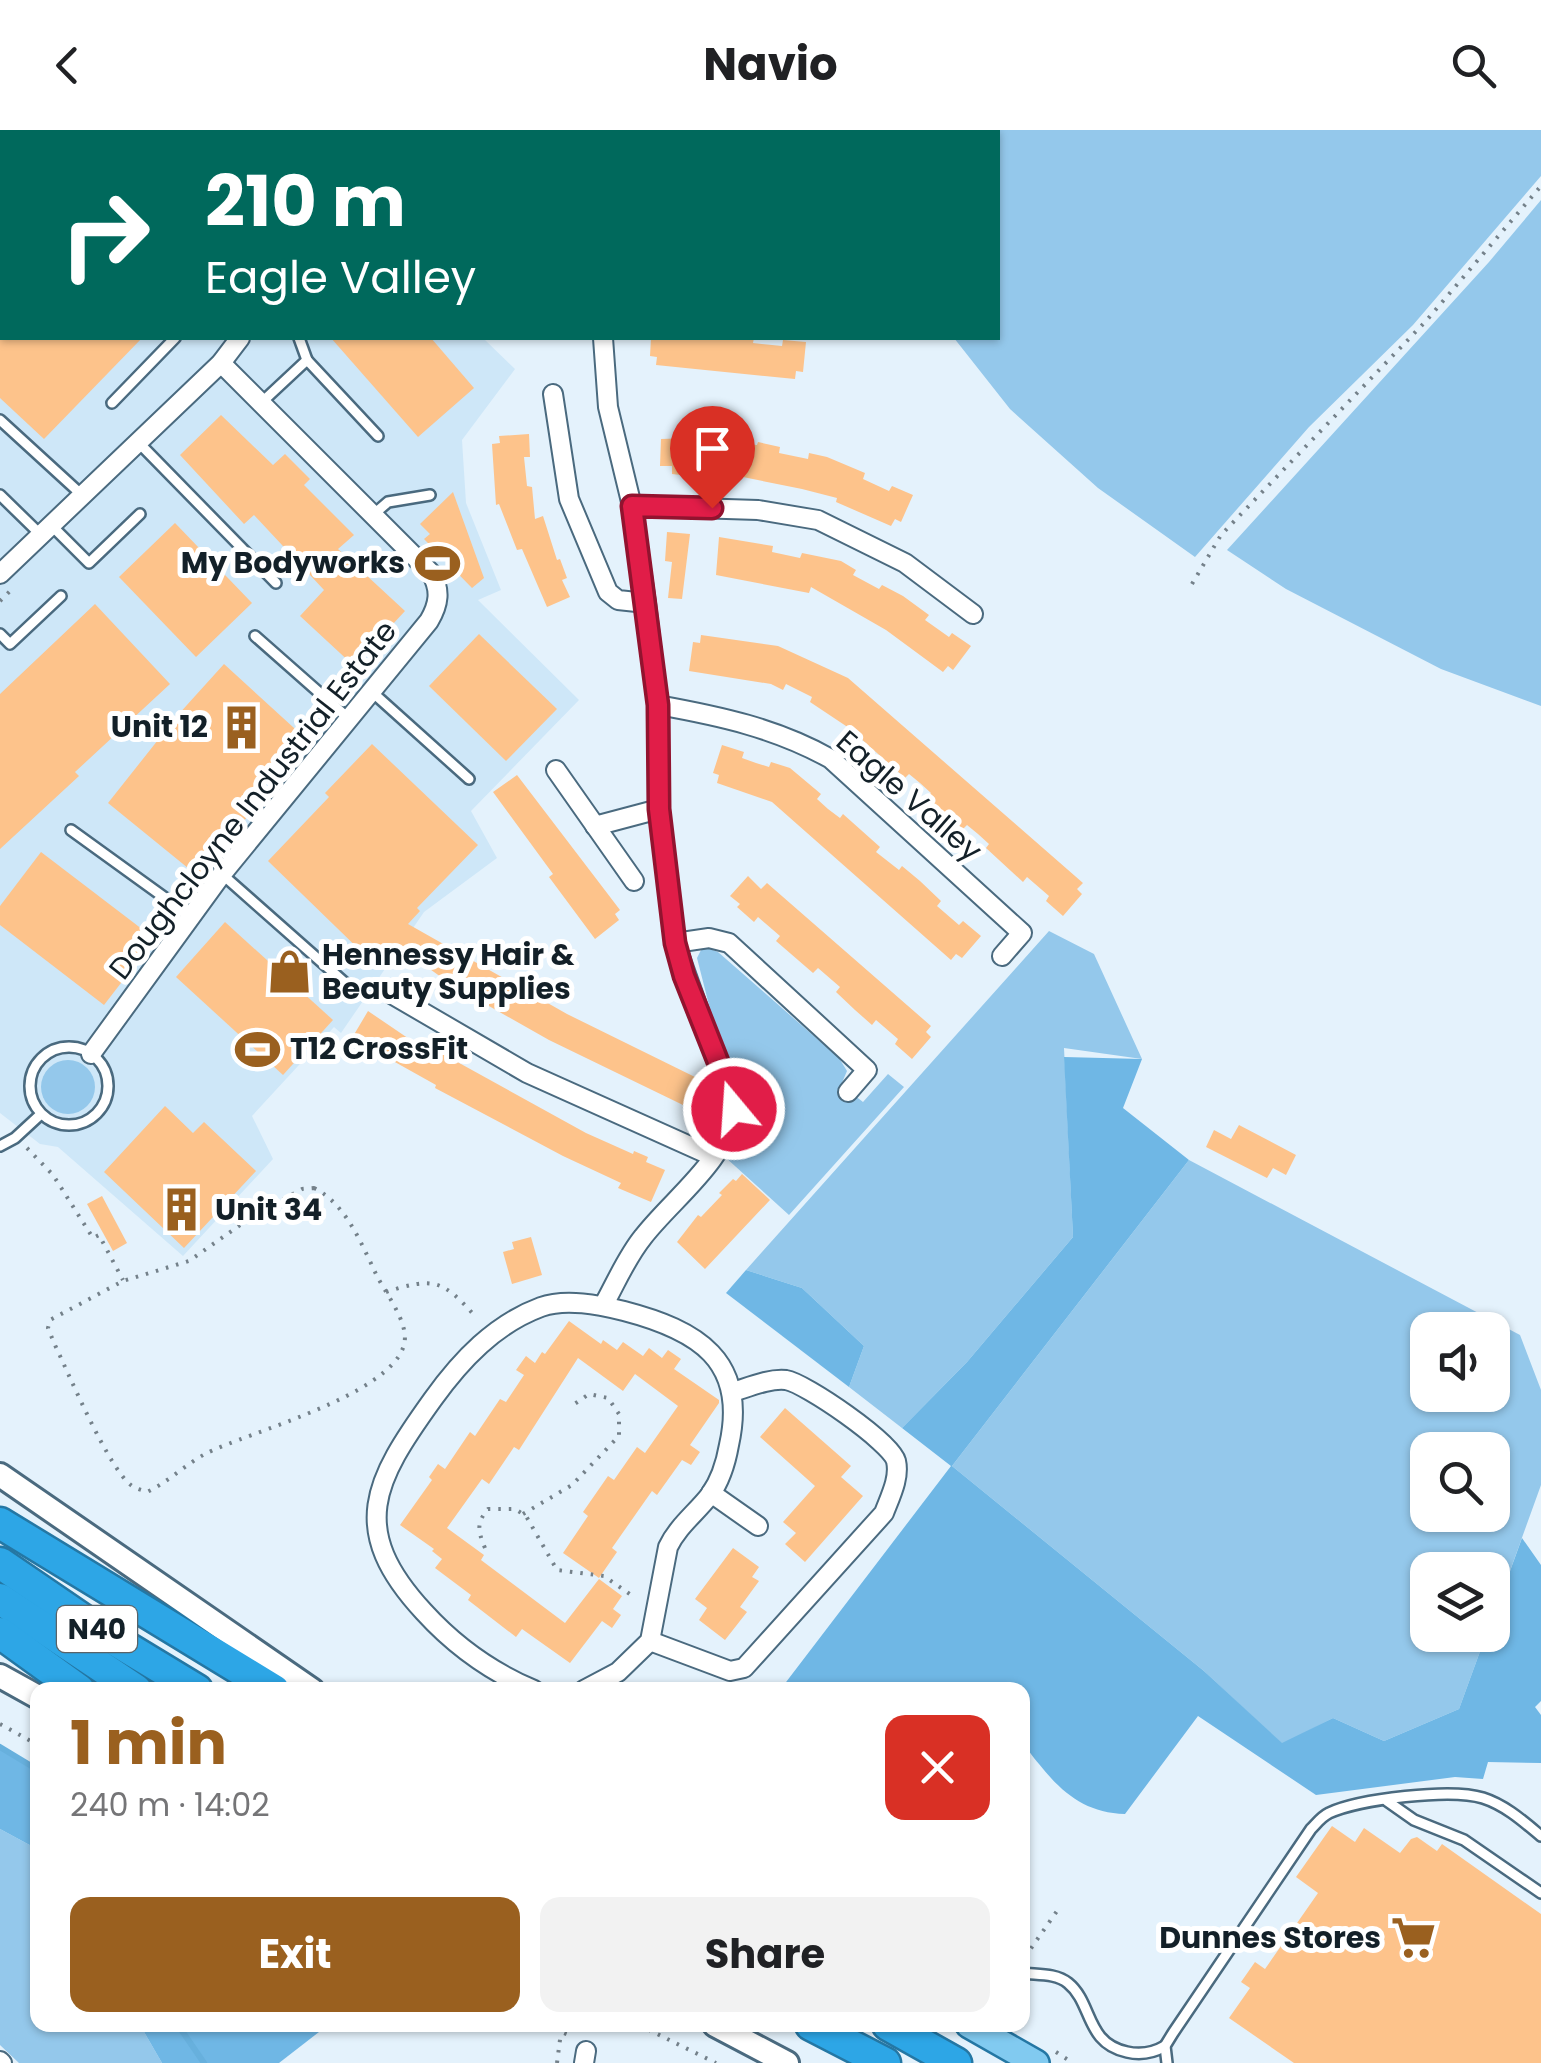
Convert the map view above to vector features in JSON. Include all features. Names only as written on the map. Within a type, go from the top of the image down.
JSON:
[{"type":"highway","points":[[0,1523],[261,1682]]},
{"type":"highway","name":"N40","points":[[0,1562],[98,1630],[184,1682]]},
{"type":"highway","name":"N40","points":[[0,1599],[124,1682]]},
{"type":"highway","points":[[0,1632],[68,1682]]},
{"type":"highway","points":[[825,2032],[885,2063]]},
{"type":"highway","points":[[901,2032],[956,2063]]},
{"type":"main road","points":[[0,1474],[300,1682]]},
{"type":"main road","points":[[0,1676],[30,1692]]},
{"type":"main road","points":[[728,2032],[787,2063]]},
{"type":"main road","points":[[981,2032],[1036,2063]]},
{"type":"street","points":[[0,574],[222,363],[239,340]]},
{"type":"street","points":[[603,340],[608,407],[632,506],[646,603],[658,705],[659,809],[675,943],[734,1109],[728,1131],[712,1156],[640,1240],[603,1306]]},
{"type":"street","name":"Doughcloyne Industrial Estate","points":[[92,1054],[222,874],[429,622],[438,603],[438,584],[432,572],[222,363]]},
{"type":"street","points":[[553,394],[569,499],[608,592],[618,600],[646,603]]},
{"type":"street","points":[[632,506],[758,510],[818,520],[905,563],[973,614]]},
{"type":"street","name":"Eagle Valley","points":[[658,705],[732,718],[801,742],[830,759],[1022,933],[1002,956]]},
{"type":"street","points":[[556,770],[634,881]]},
{"type":"street","points":[[595,826],[659,809]]},
{"type":"street","points":[[675,943],[709,938],[729,943],[867,1070],[848,1092]]},
{"type":"street","points":[[388,992],[528,1073],[712,1156]]},
{"type":"street","points":[[517,1682],[457,1645],[399,1583],[378,1544],[380,1491],[394,1456],[446,1382],[484,1340],[539,1308],[564,1304],[603,1306],[663,1321],[694,1338],[725,1373],[733,1392],[730,1444],[712,1493],[674,1534],[668,1548],[650,1641],[618,1672],[599,1682]]},
{"type":"street","points":[[650,1641],[730,1670],[744,1668],[884,1513],[892,1492],[896,1458],[887,1444],[818,1397],[790,1380],[733,1392]]},
{"type":"street","points":[[712,1493],[758,1526]]},
{"type":"lane","points":[[112,403],[173,340]]},
{"type":"lane","points":[[301,340],[307,360],[378,436]]},
{"type":"lane","points":[[262,402],[307,360]]},
{"type":"lane","points":[[0,420],[82,495]]},
{"type":"lane","points":[[138,442],[276,584]]},
{"type":"lane","points":[[0,495],[89,563],[140,514]]},
{"type":"lane","points":[[374,514],[388,502],[430,496]]},
{"type":"lane","points":[[0,634],[10,644],[60,596]]},
{"type":"lane","points":[[255,636],[348,718]]},
{"type":"lane","points":[[371,691],[469,779]]},
{"type":"lane","points":[[71,830],[190,916]]},
{"type":"lane","points":[[222,874],[352,989]]},
{"type":"lane","points":[[67,1047],[92,1054],[106,1075],[106,1100],[99,1112],[77,1125],[64,1125],[41,1114],[30,1091],[35,1066],[43,1056],[67,1047]]},
{"type":"lane","points":[[0,1146],[41,1114]]},
{"type":"lane","points":[[1030,1974],[1057,1977],[1068,1983],[1096,2031],[1114,2048],[1146,2053],[1165,2046],[1320,1819],[1354,1806],[1443,1792],[1481,1797],[1516,1815],[1541,1836]]},
{"type":"lane","points":[[1387,1801],[1414,1820],[1464,1840],[1541,1893]]},
{"type":"lane","points":[[1165,2046],[1167,2063]]},
{"type":"path","points":[[1192,584],[1221,535],[1426,321],[1541,186]]},
{"type":"path","points":[[15,1138],[53,1175],[93,1238],[99,1234],[124,1280]]},
{"type":"path","points":[[314,1188],[325,1194],[349,1222],[405,1334],[404,1347],[395,1360],[318,1411],[208,1452],[147,1492],[131,1485],[118,1468],[48,1328],[50,1320],[124,1280],[188,1261],[253,1216],[302,1189],[314,1188]]},
{"type":"path","points":[[386,1292],[432,1281],[445,1286],[475,1316]]},
{"type":"path","points":[[522,1514],[572,1486],[619,1436],[619,1414],[608,1398],[589,1394],[573,1405]]},
{"type":"path","points":[[484,1548],[478,1530],[480,1518],[488,1509],[516,1508],[557,1570],[604,1576],[634,1597]]},
{"type":"path","points":[[0,1724],[30,1740]]},
{"type":"path","points":[[1030,1950],[1057,1911]]},
{"type":"path","points":[[557,2063],[562,2032]]},
{"type":"path","points":[[653,2032],[716,2063]]},
{"type":"shaded area","points":[[1000,130],[1541,130],[1541,176],[1413,325],[1309,427],[1195,557],[1098,488],[1010,409],[956,340],[1000,340]]},
{"type":"shaded area","points":[[1541,200],[1541,706],[1441,669],[1286,589],[1227,550]]},
{"type":"shaded area","points":[[0,340],[485,340],[515,369],[462,440],[466,503],[501,590],[478,600],[579,700],[471,811],[497,858],[424,912],[341,1033],[334,1027],[252,1116],[273,1159],[183,1256],[58,1147],[40,1144],[0,1113]]},
{"type":"shaded area","points":[[1049,931],[1094,954],[1142,1059],[1064,1048],[1073,1237],[967,1362],[902,1428],[849,1387],[864,1346],[802,1288],[746,1270]]},
{"type":"shaded area","points":[[701,950],[718,952],[839,1058],[847,1071],[841,1085],[863,1102],[888,1074],[904,1087],[789,1215],[725,1157],[741,1133],[745,1111],[697,958]]},
{"type":"shaded area","points":[[1064,1057],[1142,1059],[1123,1108],[1189,1160],[952,1466],[1204,1671],[1282,1743],[1333,1718],[1384,1741],[1459,1709],[1480,1652],[1510,1652],[1510,1571],[1522,1538],[1541,1565],[1541,1701],[1535,1707],[1541,1715],[1541,1763],[1488,1762],[1483,1779],[1455,1777],[1316,1795],[1198,1716],[1125,1814],[1111,1813],[1076,1800],[1032,1755],[1030,1682],[786,1682],[951,1466],[902,1428],[967,1362],[1073,1237]]},
{"type":"shaded area","points":[[68,1060],[87,1068],[95,1087],[87,1106],[68,1114],[49,1106],[41,1087],[49,1068]]},
{"type":"shaded area","points":[[1189,1160],[1476,1312],[1410,1312],[1410,1412],[1510,1412],[1510,1330],[1520,1335],[1541,1390],[1541,1485],[1510,1571],[1510,1552],[1410,1552],[1410,1652],[1480,1652],[1459,1709],[1384,1741],[1333,1718],[1282,1744],[1204,1671],[952,1466]]},
{"type":"shaded area","points":[[746,1270],[802,1288],[864,1346],[849,1387],[726,1293]]},
{"type":"shaded area","points":[[0,1745],[30,1763],[30,1845],[0,1829]]},
{"type":"shaded area","points":[[0,1829],[30,1845],[30,2032],[144,2032],[162,2063],[19,2063],[0,2045]]},
{"type":"shaded area","points":[[144,2032],[319,2032],[279,2063],[162,2063]]},
{"type":"building","points":[[0,340],[140,340],[44,439],[0,398]]},
{"type":"building","points":[[333,340],[433,340],[474,388],[418,437]]},
{"type":"building","points":[[651,340],[754,340],[753,343],[782,346],[783,340],[806,342],[803,372],[796,371],[795,379],[656,365],[657,357],[650,356]]},
{"type":"building","points":[[221,415],[273,465],[285,454],[310,479],[304,485],[354,535],[338,549],[405,611],[354,666],[300,616],[324,590],[254,515],[244,524],[180,455]]},
{"type":"building","points":[[529,434],[530,457],[524,457],[535,519],[543,516],[567,578],[562,580],[570,597],[547,607],[522,549],[517,550],[499,504],[496,505],[492,444],[500,443],[499,436]]},
{"type":"building","points":[[691,438],[690,444],[719,447],[720,442],[758,442],[780,447],[779,453],[808,459],[809,453],[827,457],[865,473],[863,479],[889,491],[892,486],[913,495],[901,522],[895,519],[891,526],[836,502],[837,498],[733,475],[732,481],[672,474],[672,466],[660,466],[661,439]]},
{"type":"building","points":[[453,492],[484,578],[472,588],[424,539],[430,534],[420,524]]},
{"type":"building","points":[[175,523],[252,603],[196,657],[119,577]]},
{"type":"building","points":[[667,532],[690,534],[682,599],[668,598],[672,562],[665,561]]},
{"type":"building","points":[[719,537],[773,546],[772,552],[800,558],[802,553],[841,561],[856,570],[853,575],[903,596],[929,615],[925,620],[971,646],[953,670],[948,666],[943,672],[886,630],[811,587],[809,593],[716,575]]},
{"type":"building","points":[[95,604],[170,684],[75,772],[79,776],[0,849],[0,694]]},
{"type":"building","points":[[479,634],[557,709],[506,761],[429,686]]},
{"type":"building","points":[[701,635],[778,646],[848,678],[1083,883],[1077,889],[1082,894],[1063,916],[1046,901],[1049,896],[1027,877],[1023,882],[986,848],[989,844],[978,834],[967,825],[963,829],[927,797],[931,793],[920,783],[909,774],[905,778],[849,728],[810,702],[812,697],[786,684],[783,690],[771,684],[689,671],[693,642],[700,643]]},
{"type":"building","points":[[224,664],[305,738],[244,806],[251,812],[199,877],[108,803]]},
{"type":"building","points":[[372,744],[478,845],[417,908],[420,911],[408,924],[567,1014],[697,1078],[683,1105],[549,1040],[452,985],[416,959],[415,963],[386,946],[371,961],[268,861],[329,797],[325,793]]},
{"type":"building","points":[[722,745],[744,752],[742,758],[756,763],[769,767],[771,762],[790,768],[821,794],[817,799],[828,809],[840,818],[843,814],[880,847],[876,852],[920,881],[941,901],[937,906],[959,925],[963,921],[981,936],[962,958],[956,954],[951,960],[772,802],[717,783],[719,775],[713,773]]},
{"type":"building","points":[[517,775],[620,910],[615,914],[619,920],[595,939],[493,792]]},
{"type":"building","points":[[41,852],[155,939],[104,1005],[0,925],[0,906]]},
{"type":"building","points":[[748,876],[761,889],[767,883],[931,1026],[926,1032],[931,1037],[912,1059],[895,1044],[898,1039],[876,1020],[872,1025],[836,992],[840,987],[818,968],[813,973],[776,941],[780,936],[758,917],[754,922],[737,907],[740,904],[730,896]]},
{"type":"building","points":[[225,922],[333,1020],[283,1075],[176,977]]},
{"type":"building","points":[[368,1011],[421,1047],[423,1043],[586,1133],[648,1157],[646,1162],[665,1170],[651,1202],[618,1188],[621,1183],[435,1088],[436,1085],[352,1038]]},
{"type":"building","name":"Unit 34","points":[[165,1106],[193,1133],[204,1122],[256,1171],[184,1248],[104,1172]]},
{"type":"building","points":[[1239,1125],[1296,1155],[1286,1175],[1273,1168],[1267,1178],[1206,1147],[1214,1130],[1231,1139]]},
{"type":"building","points":[[742,1174],[770,1200],[705,1269],[677,1242],[698,1215],[701,1217],[722,1195],[719,1193]]},
{"type":"building","points":[[102,1196],[127,1243],[113,1251],[87,1204]]},
{"type":"building","points":[[531,1237],[542,1275],[512,1284],[503,1252],[514,1249],[512,1242]]},
{"type":"building","points":[[569,1321],[601,1344],[603,1340],[617,1350],[623,1342],[643,1356],[649,1348],[662,1358],[668,1350],[681,1359],[674,1369],[719,1400],[690,1445],[700,1452],[691,1465],[682,1460],[657,1495],[652,1491],[612,1548],[617,1552],[599,1578],[563,1553],[588,1516],[583,1512],[608,1476],[614,1480],[637,1447],[645,1453],[678,1406],[635,1374],[623,1391],[578,1358],[519,1450],[514,1447],[489,1484],[482,1479],[447,1528],[484,1555],[481,1560],[565,1623],[599,1579],[622,1596],[613,1609],[621,1615],[612,1628],[602,1621],[570,1663],[522,1629],[516,1637],[468,1600],[471,1595],[435,1568],[442,1559],[434,1549],[400,1525],[432,1480],[429,1477],[438,1464],[445,1469],[470,1432],[475,1436],[500,1399],[506,1402],[524,1375],[516,1370],[526,1356],[535,1363]]},
{"type":"building","points":[[785,1408],[851,1466],[841,1477],[863,1496],[805,1562],[785,1544],[796,1533],[783,1522],[815,1486],[760,1437]]},
{"type":"building","points":[[733,1548],[759,1567],[752,1577],[759,1581],[740,1607],[747,1612],[725,1640],[699,1620],[707,1608],[695,1599]]},
{"type":"building","name":"Dunnes Stores","points":[[1332,1826],[1355,1842],[1364,1828],[1400,1853],[1417,1837],[1437,1851],[1442,1844],[1541,1914],[1541,2063],[1294,2063],[1229,2018],[1250,1988],[1241,1982],[1255,1962],[1265,1969],[1318,1893],[1296,1877]]},
{"type":"waterway","points":[[0,1747],[30,1765]]},
{"type":"waterway","points":[[183,2032],[204,2063]]},
{"type":"place","name":"My Bodyworks","points":[[438,563]]},
{"type":"place","name":"Unit 12","points":[[241,727]]},
{"type":"place","name":"Hennessy Hair & Beauty Supplies","points":[[289,972]]},
{"type":"place","name":"T12 CrossFit","points":[[257,1049]]},
{"type":"place","name":"Unit 34","points":[[182,1210]]},
{"type":"place","name":"Dunnes Stores","points":[[1414,1938]]},
{"type":"route","points":[[712,508],[632,506],[658,705],[659,809],[675,943],[734,1109]]}]
